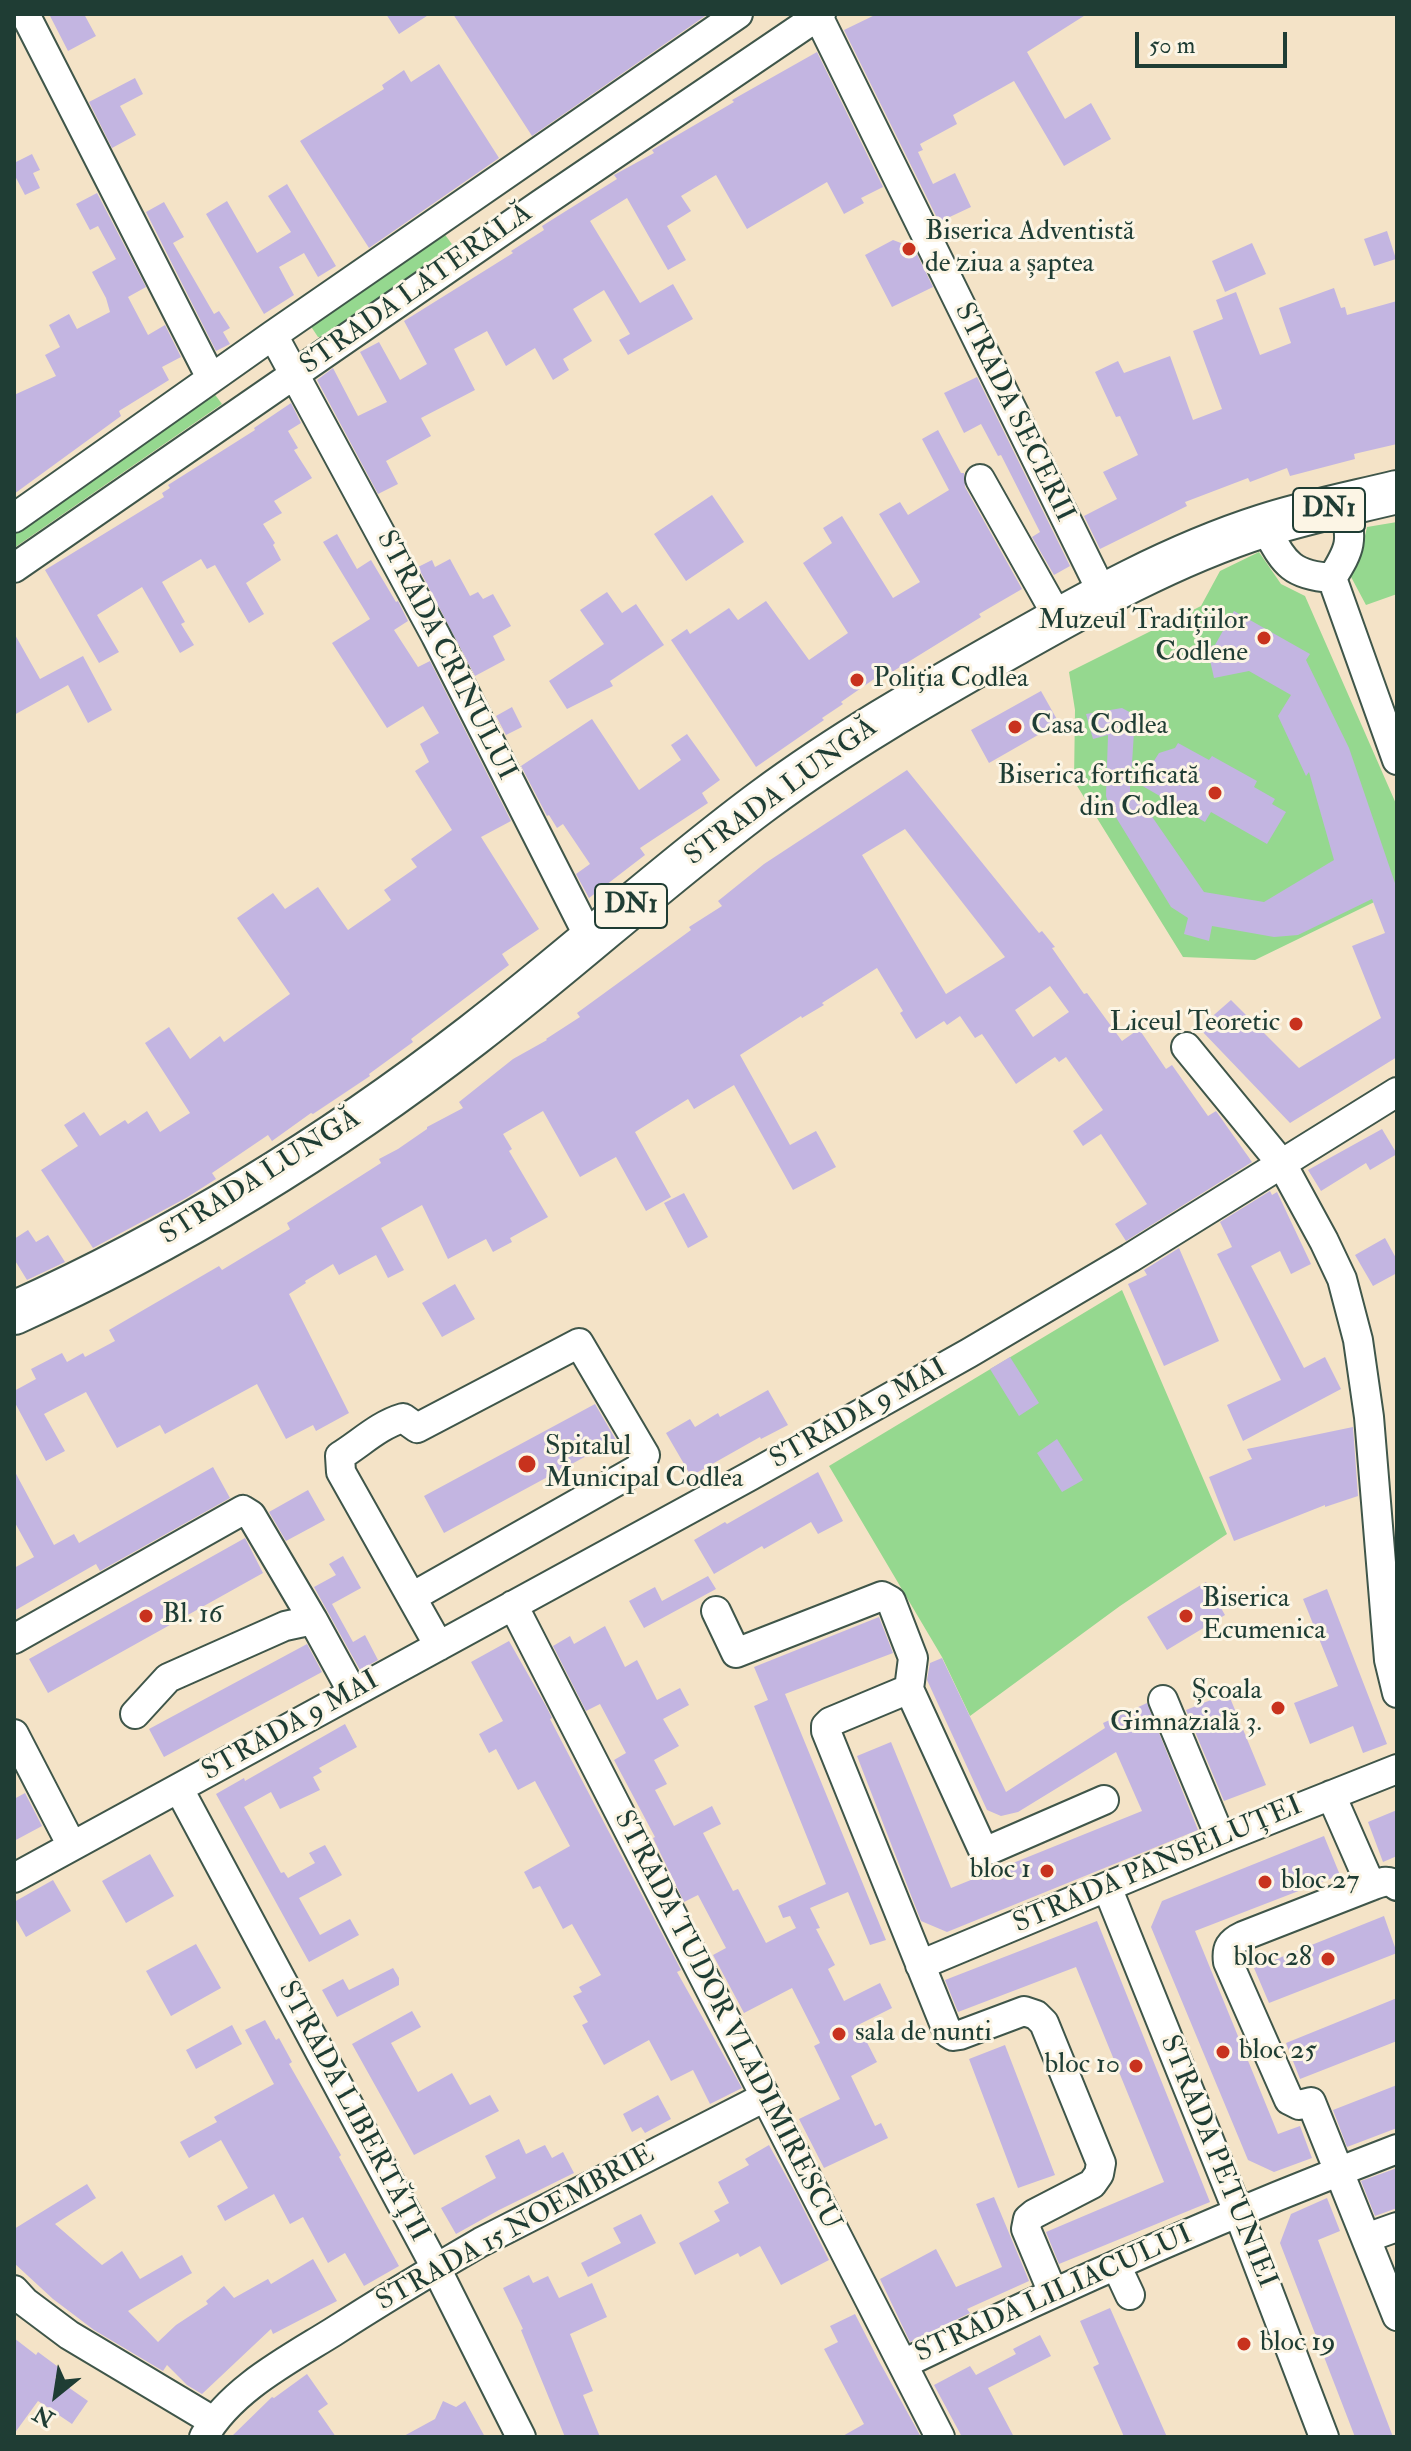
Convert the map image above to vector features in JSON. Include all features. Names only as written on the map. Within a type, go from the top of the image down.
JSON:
[{"type":"highway","name":"STRADA LUNGĂ","points":[[14,1313],[120,1263],[243,1194],[418,1077],[764,800],[879,721],[1103,594],[1195,552],[1264,526],[1397,492]]},
{"type":"street","points":[[25,14],[211,378]]},
{"type":"street","name":"STRADA LATERALĂ","points":[[14,518],[738,14]]},
{"type":"street","name":"STRADA LATERALĂ","points":[[14,568],[819,15]]},
{"type":"street","name":"STRADA SECERII","points":[[819,15],[1103,594]]},
{"type":"street","name":"STRADA CRINULUI","points":[[273,335],[436,636],[590,939]]},
{"type":"street","points":[[980,479],[1059,619]]},
{"type":"street","points":[[1332,578],[1349,546],[1351,532],[1344,506]]},
{"type":"street","points":[[1264,526],[1282,557],[1296,571],[1332,578]]},
{"type":"street","points":[[1332,578],[1397,760]]},
{"type":"street","points":[[1186,1047],[1282,1164],[1342,1279],[1358,1340],[1369,1417],[1389,1660],[1397,1693]]},
{"type":"street","name":"STRADA 9 MAI","points":[[14,1878],[787,1456],[969,1353],[1130,1258],[1397,1092]]},
{"type":"street","points":[[412,1597],[640,1468],[645,1455],[579,1343],[417,1428],[403,1418],[385,1424],[340,1456],[341,1472],[439,1646]]},
{"type":"street","points":[[14,1639],[243,1510],[251,1515],[353,1693]]},
{"type":"street","points":[[716,1611],[733,1650],[741,1653],[882,1596],[887,1597],[913,1658],[909,1689],[983,1850],[1104,1800]]},
{"type":"street","name":"STRADA TUDOR VLADIMIRESCU","points":[[513,1605],[940,2437]]},
{"type":"street","points":[[135,1714],[168,1678],[285,1626],[313,1620]]},
{"type":"street","points":[[909,1689],[830,1722],[826,1731],[948,2033],[960,2035],[1024,2011],[1036,2015],[1044,2023],[1101,2163],[1099,2174],[1092,2184],[1028,2219],[1026,2229],[1053,2293]]},
{"type":"street","points":[[1163,1700],[1221,1839]]},
{"type":"street","points":[[17,1747],[72,1846]]},
{"type":"street","name":"STRADA PANSELUȚEI","points":[[920,1965],[1397,1769]]},
{"type":"street","name":"STRADA LIBERTĂȚII","points":[[179,1789],[436,2268],[521,2437]]},
{"type":"street","points":[[1331,1795],[1384,1886],[1243,1936],[1232,1941],[1226,1952],[1289,2100],[1299,2105],[1311,2102],[1397,2316]]},
{"type":"street","name":"STRADA PETUNIEI","points":[[1107,1887],[1238,2212],[1324,2437]]},
{"type":"street","name":"STRADA 15 NOEMBRIE","points":[[209,2429],[255,2383],[436,2268],[765,2097]]},
{"type":"street","name":"STRADA LILIACULUI","points":[[903,2364],[1116,2265],[1238,2212],[1397,2149]]},
{"type":"street","points":[[1366,2238],[1397,2227]]},
{"type":"street","points":[[1116,2265],[1130,2295]]},
{"type":"street","points":[[14,2290],[69,2335],[209,2429]]},
{"type":"green space","points":[[443,232],[454,247],[323,337],[318,337],[310,325]]},
{"type":"green space","points":[[213,392],[222,404],[14,548],[14,531]]},
{"type":"green space","points":[[1397,522],[1397,594],[1366,605],[1350,575],[1362,549],[1367,527]]},
{"type":"green space","points":[[1259,552],[1281,584],[1305,596],[1397,806],[1397,891],[1255,960],[1183,957],[1074,781],[1075,710],[1069,672],[1201,606],[1220,571]]},
{"type":"green space","points":[[1122,1290],[1227,1534],[1120,1606],[970,1716],[942,1657],[829,1466]]},
{"type":"building","points":[[49,14],[84,14],[96,36],[68,51]]},
{"type":"building","points":[[386,14],[430,14],[399,34]]},
{"type":"building","points":[[453,14],[708,14],[532,136]]},
{"type":"building","points":[[877,14],[1087,14],[1027,52],[1065,119],[1091,103],[1111,139],[1064,166],[1014,81],[953,115],[957,124],[920,144],[923,150],[918,152],[933,184],[955,173],[971,207],[939,222],[844,30]]},
{"type":"building","points":[[817,52],[883,187],[861,198],[864,203],[844,214],[827,182],[747,229],[716,175],[681,196],[691,211],[667,226],[686,260],[668,270],[627,198],[590,221],[640,303],[673,284],[693,319],[628,355],[619,340],[630,334],[604,290],[573,309],[592,341],[563,359],[569,370],[553,380],[535,348],[506,366],[487,331],[454,349],[475,390],[421,418],[431,436],[386,461],[398,484],[378,494],[317,380],[333,368],[358,416],[387,402],[360,352],[379,342],[400,380],[427,364],[404,321],[513,253],[511,251],[544,230],[542,226],[617,179],[614,175],[654,153],[652,150]]},
{"type":"building","points":[[439,64],[499,158],[369,248],[300,141],[384,89],[382,85],[404,70],[411,82]]},
{"type":"building","points":[[135,78],[143,94],[120,106],[136,135],[112,148],[89,102]]},
{"type":"building","points":[[32,154],[40,170],[33,173],[40,188],[25,195],[14,174],[14,163]]},
{"type":"building","points":[[287,184],[336,266],[318,277],[304,253],[279,267],[294,295],[264,314],[206,214],[227,201],[257,253],[291,232],[268,196]]},
{"type":"building","points":[[97,193],[146,287],[128,297],[148,335],[165,325],[181,357],[162,367],[169,380],[119,411],[121,416],[14,494],[14,395],[56,376],[45,355],[60,347],[49,325],[69,314],[77,329],[110,312],[92,272],[116,259],[98,226],[90,230],[76,204]]},
{"type":"building","points":[[164,202],[184,237],[173,243],[214,314],[219,311],[230,328],[223,332],[230,344],[216,351],[146,212]]},
{"type":"building","points":[[1387,231],[1396,259],[1374,266],[1364,239]]},
{"type":"building","points":[[893,240],[914,248],[933,287],[892,307],[865,255]]},
{"type":"building","points":[[1252,243],[1266,274],[1225,292],[1212,261]]},
{"type":"building","points":[[1334,288],[1347,315],[1397,301],[1397,444],[1354,454],[1355,459],[1290,476],[1287,468],[1250,482],[1248,478],[1185,502],[1187,506],[1100,549],[1084,516],[1117,499],[1103,472],[1138,455],[1095,372],[1118,361],[1124,373],[1170,356],[1193,420],[1222,409],[1193,331],[1223,319],[1216,300],[1236,292],[1260,355],[1291,343],[1279,308]]},
{"type":"building","points":[[977,377],[1070,566],[1054,575],[1032,537],[1040,532],[1001,455],[998,456],[981,424],[964,433],[944,393]]},
{"type":"building","points":[[291,403],[301,423],[288,431],[298,448],[294,450],[312,478],[274,501],[282,513],[263,524],[281,560],[246,583],[264,614],[249,623],[215,565],[207,569],[201,559],[162,582],[194,645],[180,653],[142,587],[97,615],[119,652],[99,663],[45,570],[164,497],[162,493],[170,488],[168,485],[255,430]]},
{"type":"building","points":[[938,430],[961,473],[964,473],[965,487],[1022,589],[879,680],[877,677],[841,702],[843,704],[822,718],[824,720],[756,767],[671,640],[687,629],[690,634],[729,608],[738,620],[766,601],[809,660],[848,633],[803,563],[832,543],[823,528],[842,516],[893,598],[920,582],[879,514],[900,502],[908,515],[949,490],[922,439]]},
{"type":"building","points":[[712,495],[744,542],[686,581],[654,534]]},
{"type":"building","points":[[337,534],[357,569],[371,560],[398,601],[408,621],[394,630],[418,667],[430,661],[511,821],[481,837],[539,929],[502,954],[509,965],[411,1039],[413,1042],[370,1076],[272,1141],[268,1135],[212,1173],[216,1179],[186,1198],[93,1248],[41,1170],[78,1146],[64,1125],[84,1112],[100,1136],[125,1120],[128,1124],[147,1111],[160,1132],[190,1113],[145,1043],[169,1027],[190,1059],[220,1036],[224,1042],[290,994],[237,918],[273,893],[285,909],[318,887],[348,930],[391,900],[384,890],[417,867],[411,859],[452,830],[415,771],[429,762],[420,744],[439,733],[423,706],[387,728],[332,643],[370,619],[323,542]]},
{"type":"building","points":[[450,559],[470,596],[478,592],[483,599],[493,594],[511,626],[493,636],[505,660],[475,676],[418,567],[432,560],[435,567]]},
{"type":"building","points":[[607,592],[622,613],[636,604],[664,645],[610,681],[613,686],[567,709],[549,681],[604,644],[580,610]]},
{"type":"building","points":[[1234,611],[1310,654],[1306,660],[1349,748],[1397,889],[1397,1057],[1290,1123],[1199,1028],[1231,1000],[1299,1068],[1381,1018],[1352,946],[1385,933],[1372,899],[1298,935],[1274,937],[1212,926],[1209,941],[1184,934],[1188,918],[1171,907],[1109,806],[1106,796],[1108,735],[1093,739],[1086,714],[1122,708],[1135,715],[1131,780],[1123,775],[1130,786],[1130,800],[1135,792],[1204,892],[1264,902],[1334,860],[1309,772],[1306,776],[1278,716],[1291,695],[1249,671],[1214,678],[1207,647],[1215,645]]},
{"type":"building","points":[[14,633],[40,679],[83,656],[112,710],[88,723],[68,685],[14,715]]},
{"type":"building","name":"Casa Codlea","points":[[1041,691],[1059,723],[989,763],[971,730]]},
{"type":"building","points":[[512,707],[522,727],[506,735],[496,716]]},
{"type":"building","points":[[592,719],[639,790],[681,760],[671,745],[687,734],[720,780],[702,793],[708,803],[640,848],[645,855],[589,898],[576,874],[590,864],[563,824],[557,828],[547,816],[521,766]]},
{"type":"building","name":"Biserica fortificată din Codlea","points":[[1178,743],[1209,760],[1212,756],[1257,781],[1254,787],[1275,799],[1272,804],[1286,812],[1267,844],[1211,812],[1205,822],[1139,784],[1159,753],[1175,748]]},
{"type":"building","points":[[907,770],[1039,933],[1042,931],[1055,947],[1052,948],[1084,994],[1087,993],[1122,1041],[1139,1029],[1166,1069],[1172,1065],[1208,1116],[1216,1111],[1252,1162],[1126,1241],[1115,1224],[1147,1204],[1101,1134],[1083,1146],[1073,1131],[1103,1110],[1066,1057],[1059,1062],[1055,1057],[1016,1084],[982,1034],[975,1038],[960,1016],[947,1025],[944,1021],[916,1039],[877,968],[822,1003],[824,1005],[740,1055],[790,1145],[816,1131],[836,1167],[793,1190],[734,1085],[694,1109],[688,1099],[635,1132],[671,1197],[646,1211],[616,1157],[580,1177],[543,1111],[503,1134],[512,1149],[509,1151],[548,1217],[510,1238],[512,1242],[493,1252],[486,1239],[448,1259],[422,1205],[381,1228],[404,1270],[388,1278],[376,1255],[339,1275],[333,1264],[289,1294],[349,1413],[316,1431],[313,1425],[286,1439],[257,1384],[165,1434],[160,1425],[117,1448],[86,1392],[44,1414],[65,1451],[46,1461],[14,1401],[14,1391],[36,1379],[31,1369],[62,1353],[67,1362],[83,1353],[85,1357],[115,1341],[109,1330],[219,1266],[222,1270],[290,1229],[287,1223],[381,1163],[379,1159],[427,1127],[463,1108],[459,1102],[513,1059],[580,1017],[577,1013],[691,930],[689,927],[722,906],[718,901],[764,864]],"holes":[[[905,829],[1005,957],[946,994],[862,855]],[[1050,986],[1069,1012],[1033,1037],[1015,1010]]]},
{"type":"building","points":[[1382,1129],[1397,1154],[1370,1170],[1366,1163],[1321,1191],[1308,1170]]},
{"type":"building","points":[[1270,1191],[1272,1195],[1277,1192],[1311,1264],[1291,1274],[1280,1251],[1251,1266],[1304,1368],[1325,1357],[1341,1389],[1243,1441],[1227,1405],[1281,1380],[1217,1254],[1232,1247],[1220,1222]]},
{"type":"building","points":[[684,1193],[708,1237],[688,1248],[664,1203]]},
{"type":"building","points":[[28,1230],[36,1242],[48,1235],[65,1262],[27,1280],[14,1259],[14,1239]]},
{"type":"building","points":[[1385,1238],[1397,1260],[1397,1273],[1373,1286],[1355,1255]]},
{"type":"building","points":[[1179,1248],[1219,1341],[1164,1366],[1128,1284],[1147,1275],[1144,1270]]},
{"type":"building","points":[[455,1284],[475,1319],[442,1337],[422,1303]]},
{"type":"building","points":[[1010,1357],[1039,1403],[1019,1416],[990,1369]]},
{"type":"building","points":[[768,1390],[788,1425],[760,1437],[691,1476],[666,1433],[690,1419],[695,1427],[718,1413],[720,1417]]},
{"type":"building","name":"Spitalul Municipal Codlea","points":[[595,1404],[616,1440],[444,1533],[424,1496]]},
{"type":"building","points":[[1353,1427],[1358,1496],[1325,1505],[1234,1541],[1209,1477],[1252,1459],[1247,1449]]},
{"type":"building","points":[[1057,1439],[1083,1480],[1062,1492],[1037,1453]]},
{"type":"building","points":[[213,1467],[230,1498],[100,1571],[96,1564],[14,1611],[14,1568],[34,1557],[14,1521],[14,1470],[54,1545],[74,1534],[79,1543]]},
{"type":"building","points":[[818,1472],[843,1521],[818,1534],[811,1522],[714,1574],[694,1540]]},
{"type":"building","points":[[308,1490],[325,1520],[286,1541],[269,1512]]},
{"type":"building","name":"Bl. 16","points":[[245,1538],[263,1573],[48,1693],[29,1659]]},
{"type":"building","points":[[343,1556],[361,1588],[332,1604],[353,1642],[365,1635],[378,1660],[360,1670],[314,1587],[336,1575],[329,1564]]},
{"type":"building","points":[[708,1576],[716,1589],[644,1628],[629,1601],[655,1587],[662,1601]]},
{"type":"building","name":"Biserica Ecumenica","points":[[1206,1582],[1225,1615],[1167,1650],[1147,1617]]},
{"type":"building","points":[[1327,1589],[1387,1744],[1363,1753],[1353,1726],[1310,1744],[1294,1703],[1338,1686],[1303,1599]]},
{"type":"building","points":[[879,1617],[893,1653],[785,1694],[886,1940],[870,1945],[848,1892],[810,1908],[820,1928],[816,1929],[835,1965],[828,1969],[844,2001],[880,1983],[892,2008],[858,2025],[877,2062],[851,2076],[875,2126],[881,2123],[888,2138],[824,2168],[799,2119],[840,2099],[814,2046],[820,2043],[792,1988],[744,2013],[713,1955],[726,1948],[698,1895],[684,1902],[655,1837],[614,1760],[626,1753],[600,1704],[586,1711],[553,1646],[570,1636],[574,1644],[605,1626],[625,1667],[637,1660],[657,1700],[680,1688],[689,1705],[663,1719],[679,1746],[654,1760],[667,1784],[655,1790],[674,1826],[712,1806],[721,1824],[703,1833],[733,1891],[738,1889],[766,1943],[796,1928],[790,1916],[783,1918],[778,1906],[826,1884],[754,1706],[768,1700],[754,1667]]},
{"type":"building","points":[[509,1641],[546,1706],[681,1970],[677,1972],[742,2088],[710,2104],[693,2070],[671,2081],[649,2040],[604,2065],[582,2025],[588,2022],[573,1996],[582,1992],[579,1987],[601,1975],[572,1924],[563,1929],[540,1886],[533,1889],[524,1872],[570,1846],[535,1781],[518,1790],[496,1749],[489,1753],[479,1734],[503,1721],[471,1662]]},
{"type":"building","points":[[307,1644],[322,1672],[164,1757],[149,1729]]},
{"type":"building","points":[[942,1658],[1006,1792],[1105,1728],[1103,1723],[1147,1703],[1198,1830],[947,1932],[921,1921],[857,1756],[891,1742],[951,1888],[1142,1811],[1116,1752],[1018,1812],[1001,1816],[987,1810],[927,1680],[930,1663]]},
{"type":"building","points":[[1228,1693],[1266,1785],[1224,1801],[1186,1710]]},
{"type":"building","points":[[345,1724],[357,1747],[319,1768],[322,1772],[313,1777],[320,1790],[280,1809],[271,1792],[244,1807],[281,1873],[284,1872],[288,1878],[315,1863],[309,1853],[325,1845],[342,1875],[299,1898],[320,1935],[350,1919],[359,1935],[309,1962],[216,1794],[244,1778],[245,1781]]},
{"type":"building","points":[[25,1793],[42,1826],[14,1841],[14,1799]]},
{"type":"building","points":[[1397,1810],[1397,1856],[1383,1862],[1368,1822]]},
{"type":"building","points":[[1324,1836],[1340,1875],[1195,1931],[1278,2134],[1300,2126],[1312,2158],[1274,2172],[1248,2160],[1151,1927],[1162,1901]]},
{"type":"building","points":[[150,1854],[174,1896],[126,1923],[102,1881]]},
{"type":"building","points":[[53,1880],[71,1911],[26,1937],[14,1916],[14,1902]]},
{"type":"building","name":"bloc 28","points":[[1384,1916],[1397,1953],[1269,2003],[1254,1968]]},
{"type":"building","points":[[1097,1921],[1210,2202],[1059,2264],[1046,2232],[1164,2182],[1076,1967],[958,2012],[945,1980]]},
{"type":"building","points":[[196,1944],[221,1988],[171,2016],[146,1971]]},
{"type":"building","points":[[393,1968],[399,1985],[337,2017],[322,1990],[343,1979],[349,1990]]},
{"type":"building","points":[[1397,1998],[1397,2041],[1300,2079],[1286,2043]]},
{"type":"building","points":[[412,2011],[421,2027],[391,2043],[418,2092],[452,2073],[470,2105],[490,2095],[499,2111],[414,2155],[352,2044]]},
{"type":"building","points":[[265,2020],[276,2040],[279,2038],[292,2062],[289,2064],[399,2266],[364,2286],[345,2253],[328,2263],[303,2217],[290,2224],[274,2194],[225,2221],[217,2206],[248,2188],[221,2140],[189,2158],[180,2142],[217,2122],[214,2117],[274,2084],[245,2030]]},
{"type":"building","points":[[232,2025],[242,2044],[196,2069],[186,2050]]},
{"type":"building","points":[[1005,2045],[1055,2175],[1018,2188],[969,2059]]},
{"type":"building","points":[[1397,2085],[1397,2128],[1347,2147],[1333,2110]]},
{"type":"building","points":[[658,2095],[671,2119],[645,2133],[641,2127],[632,2132],[623,2114]]},
{"type":"building","points":[[519,2139],[526,2154],[545,2145],[552,2158],[563,2152],[574,2173],[456,2234],[441,2208],[496,2178],[485,2156]]},
{"type":"building","points":[[769,2145],[829,2260],[781,2285],[760,2246],[740,2257],[738,2253],[695,2275],[679,2243],[720,2221],[714,2211],[729,2203],[718,2182],[749,2165],[745,2159]]},
{"type":"building","points":[[1397,2168],[1397,2208],[1375,2216],[1361,2181]]},
{"type":"building","points":[[87,2184],[96,2198],[55,2224],[102,2265],[122,2251],[140,2279],[182,2255],[192,2273],[128,2311],[158,2342],[176,2325],[208,2304],[206,2301],[224,2286],[234,2298],[268,2279],[271,2284],[313,2259],[337,2301],[273,2334],[271,2329],[202,2394],[187,2385],[167,2365],[163,2371],[94,2330],[53,2299],[14,2263],[14,2229]]},
{"type":"building","points":[[994,2197],[1029,2281],[967,2309],[970,2313],[910,2342],[880,2279],[936,2249],[956,2287],[1002,2267],[976,2204]]},
{"type":"building","points":[[1327,2198],[1340,2231],[1318,2240],[1393,2437],[1355,2437],[1280,2243],[1291,2214]]},
{"type":"building","points":[[641,2214],[656,2243],[588,2277],[581,2263],[621,2243],[613,2228]]},
{"type":"building","points":[[529,2275],[533,2283],[548,2276],[559,2298],[592,2283],[607,2317],[570,2334],[593,2391],[583,2395],[600,2437],[565,2437],[523,2329],[503,2288]]},
{"type":"building","points":[[1110,2308],[1167,2437],[1124,2437],[1093,2367],[1099,2364],[1080,2321]]},
{"type":"building","points":[[855,2314],[921,2437],[841,2437],[864,2424],[824,2349],[838,2342],[830,2326]]},
{"type":"building","points":[[1040,2335],[1051,2356],[988,2388],[1014,2437],[962,2437],[934,2385],[970,2366],[976,2375],[1016,2354],[1013,2349]]},
{"type":"building","points":[[14,2338],[61,2369],[55,2378],[88,2401],[72,2424],[38,2401],[14,2434]]},
{"type":"building","points":[[307,2374],[328,2404],[318,2411],[336,2437],[231,2437],[272,2397]]},
{"type":"building","points":[[443,2401],[456,2407],[465,2401],[485,2437],[402,2437],[435,2419]]},
{"type":"place","name":"Biserica Adventistă de ziua a șaptea","points":[[909,249]]},
{"type":"place","name":"Muzeul Tradițiilor Codlene","points":[[1264,638]]},
{"type":"place","name":"Poliția Codlea","points":[[857,680]]},
{"type":"place","name":"Casa Codlea","points":[[1015,727]]},
{"type":"place","name":"Biserica fortificată din Codlea","points":[[1215,793]]},
{"type":"place","name":"Liceul Teoretic","points":[[1296,1024]]},
{"type":"place","name":"Spitalul Municipal Codlea","points":[[527,1464]]},
{"type":"place","name":"Bl. 16","points":[[146,1616]]},
{"type":"place","name":"Biserica Ecumenica","points":[[1186,1616]]},
{"type":"place","name":"Școala Gimnazială 3.","points":[[1278,1708]]},
{"type":"place","name":"bloc 1","points":[[1047,1871]]},
{"type":"place","name":"bloc 27","points":[[1265,1882]]},
{"type":"place","name":"bloc 28","points":[[1328,1959]]},
{"type":"place","name":"sala de nunti","points":[[839,2034]]},
{"type":"place","name":"bloc 25","points":[[1223,2052]]},
{"type":"place","name":"bloc 10","points":[[1136,2066]]},
{"type":"place","name":"bloc 19","points":[[1244,2344]]}]
